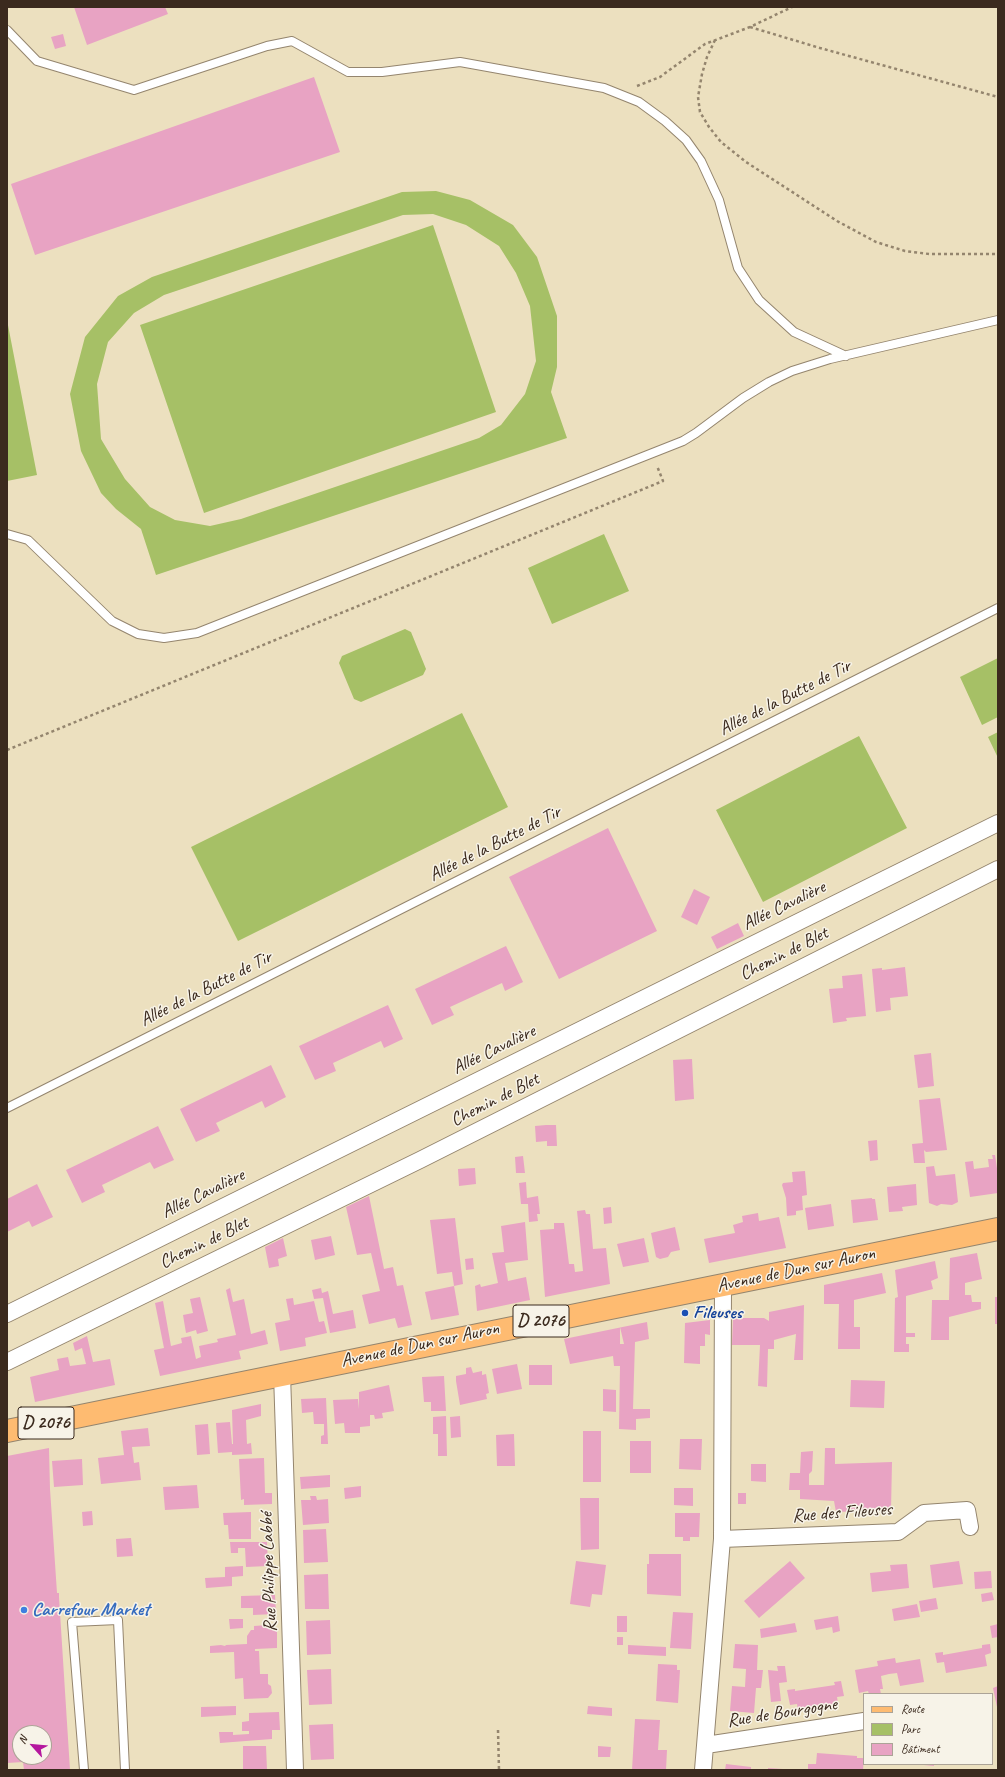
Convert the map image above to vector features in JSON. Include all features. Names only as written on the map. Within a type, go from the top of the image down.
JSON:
[{"type":"main road","name":"Avenue de Dun sur Auron","points":[[7,1431],[998,1229]]},
{"type":"street","name":"Allée Cavalière","points":[[7,1314],[998,823]]},
{"type":"street","name":"Chemin de Blet","points":[[7,1362],[420,1160],[998,869]]},
{"type":"street","points":[[704,1770],[722,1539],[723,1285]]},
{"type":"street","name":"Rue Philippe Labbé","points":[[282,1374],[295,1770]]},
{"type":"street","name":"Rue des Fileuses","points":[[722,1539],[898,1532],[924,1513],[967,1510],[970,1526]]},
{"type":"street","name":"Rue de Bourgogne","points":[[706,1745],[863,1721]]},
{"type":"lane","points":[[7,30],[37,61],[134,90],[267,46],[292,41],[348,72],[382,72],[460,62],[604,88],[638,102],[665,121],[686,140],[701,161],[719,200],[738,268],[759,300],[794,332],[846,356]]},
{"type":"lane","points":[[7,534],[28,540],[112,621],[138,634],[164,638],[197,633],[683,441],[743,398],[769,382],[792,372],[846,356],[998,320]]},
{"type":"lane","name":"Allée de la Butte de Tir","points":[[7,1108],[998,608]]},
{"type":"lane","points":[[84,1770],[72,1622],[118,1620],[125,1770]]},
{"type":"path","points":[[618,94],[660,77],[705,44],[750,27],[792,7]]},
{"type":"path","points":[[750,27],[998,97]]},
{"type":"path","points":[[715,40],[707,57],[702,74],[698,97],[700,112],[709,127],[721,142],[746,162],[837,221],[876,242],[905,251],[929,254],[998,254]]},
{"type":"path","points":[[7,750],[663,481],[652,453]]},
{"type":"path","points":[[498,1730],[499,1770]]},
{"type":"green space","points":[[436,191],[470,200],[513,225],[537,257],[557,316],[557,367],[551,392],[567,438],[156,575],[141,529],[116,509],[101,493],[81,451],[70,394],[85,337],[118,296],[152,277],[402,192]],"holes":[[[433,214],[466,225],[499,246],[516,273],[530,306],[536,361],[525,394],[501,425],[479,438],[241,519],[210,526],[175,520],[150,507],[125,479],[101,439],[97,384],[108,342],[134,313],[164,295],[403,215]]]},
{"type":"green space","points":[[433,225],[496,412],[204,513],[140,325]]},
{"type":"green space","points":[[7,320],[37,475],[7,481]]},
{"type":"green space","points":[[604,534],[629,591],[552,624],[528,568]]},
{"type":"green space","points":[[405,629],[411,632],[426,669],[423,675],[361,702],[354,699],[339,663],[342,656]]},
{"type":"green space","points":[[998,658],[998,717],[982,725],[960,677]]},
{"type":"green space","points":[[462,713],[508,807],[238,941],[191,847]]},
{"type":"green space","points":[[998,732],[998,758],[988,737]]},
{"type":"green space","points":[[859,736],[907,828],[763,902],[716,810]]},
{"type":"building","points":[[74,7],[165,7],[168,14],[87,45]]},
{"type":"building","points":[[63,34],[66,46],[55,49],[51,37]]},
{"type":"building","points":[[314,77],[340,152],[35,255],[11,184]]},
{"type":"building","points":[[608,828],[657,931],[559,979],[509,877]]},
{"type":"building","points":[[694,889],[710,897],[697,925],[681,917]]},
{"type":"building","points":[[738,923],[744,936],[717,949],[711,937]]},
{"type":"building","points":[[506,946],[523,982],[505,991],[502,983],[450,1007],[454,1015],[432,1025],[415,989]]},
{"type":"building","points":[[905,967],[908,996],[890,998],[891,1010],[876,1012],[872,969],[882,968],[882,970]]},
{"type":"building","points":[[862,974],[866,1016],[846,1018],[847,1021],[833,1023],[829,989],[843,988],[842,976]]},
{"type":"building","points":[[388,1005],[403,1039],[384,1048],[381,1041],[333,1063],[336,1071],[315,1080],[299,1046]]},
{"type":"building","points":[[931,1053],[934,1086],[918,1088],[914,1055]]},
{"type":"building","points":[[692,1059],[694,1099],[675,1101],[673,1060]]},
{"type":"building","points":[[271,1065],[286,1097],[265,1108],[262,1101],[216,1123],[220,1131],[196,1142],[180,1109]]},
{"type":"building","points":[[940,1098],[947,1150],[926,1152],[924,1150],[925,1163],[914,1163],[912,1144],[923,1143],[919,1100]]},
{"type":"building","points":[[556,1125],[557,1146],[547,1146],[547,1141],[536,1142],[535,1126]]},
{"type":"building","points":[[158,1126],[174,1160],[154,1169],[150,1162],[102,1185],[105,1192],[82,1203],[66,1170]]},
{"type":"building","points":[[877,1140],[878,1160],[870,1161],[868,1141]]},
{"type":"building","points":[[992,1155],[995,1155],[998,1175],[998,1193],[970,1197],[965,1162],[973,1161],[974,1169],[989,1167],[988,1159],[993,1159]]},
{"type":"building","points":[[523,1156],[525,1173],[516,1173],[515,1157]]},
{"type":"building","points":[[934,1166],[936,1176],[955,1174],[958,1202],[952,1205],[941,1204],[937,1206],[929,1203],[926,1167]]},
{"type":"building","points":[[475,1168],[476,1184],[459,1186],[458,1169]]},
{"type":"building","points":[[805,1171],[807,1195],[802,1196],[803,1210],[796,1211],[796,1215],[787,1216],[786,1198],[782,1185],[783,1183],[793,1182],[792,1172]]},
{"type":"building","points":[[526,1182],[527,1198],[538,1196],[540,1214],[537,1214],[538,1221],[529,1222],[528,1204],[521,1204],[519,1183]]},
{"type":"building","points":[[37,1184],[53,1217],[32,1227],[29,1221],[7,1232],[7,1199]]},
{"type":"building","points":[[916,1184],[917,1205],[902,1207],[903,1211],[889,1212],[887,1187]]},
{"type":"building","points":[[369,1196],[384,1269],[393,1267],[397,1286],[403,1285],[412,1325],[398,1328],[395,1318],[369,1324],[362,1295],[380,1291],[371,1253],[357,1255],[346,1207]]},
{"type":"building","points":[[875,1199],[878,1220],[853,1223],[851,1200]]},
{"type":"building","points":[[831,1204],[834,1226],[808,1230],[805,1208]]},
{"type":"building","points":[[611,1207],[612,1223],[604,1224],[603,1208]]},
{"type":"building","points":[[585,1210],[586,1214],[590,1214],[593,1249],[606,1248],[610,1284],[545,1297],[540,1230],[554,1229],[554,1223],[564,1223],[569,1264],[574,1264],[575,1272],[583,1271],[577,1211]]},
{"type":"building","points":[[758,1213],[759,1221],[779,1217],[786,1248],[709,1263],[704,1239],[735,1233],[733,1225],[743,1222],[742,1216]]},
{"type":"building","points":[[455,1218],[463,1284],[454,1286],[452,1272],[437,1274],[430,1220]]},
{"type":"building","points":[[525,1222],[528,1260],[505,1263],[508,1281],[526,1277],[530,1300],[477,1311],[475,1286],[480,1284],[481,1287],[498,1283],[492,1253],[504,1252],[501,1226]]},
{"type":"building","points":[[675,1227],[680,1250],[671,1252],[668,1257],[660,1259],[656,1257],[651,1233]]},
{"type":"building","points":[[331,1236],[335,1255],[315,1260],[311,1240]]},
{"type":"building","points":[[283,1238],[287,1256],[278,1259],[279,1266],[269,1268],[265,1247]]},
{"type":"building","points":[[644,1238],[649,1262],[623,1267],[617,1244]]},
{"type":"building","points":[[977,1253],[982,1279],[965,1283],[965,1295],[971,1295],[972,1302],[981,1302],[981,1309],[949,1317],[949,1340],[931,1340],[932,1300],[949,1300],[950,1258]]},
{"type":"building","points":[[473,1258],[474,1269],[466,1270],[465,1259]]},
{"type":"building","points":[[935,1261],[938,1278],[931,1281],[933,1289],[906,1296],[906,1333],[915,1333],[915,1337],[906,1337],[906,1344],[909,1344],[909,1352],[894,1352],[895,1298],[898,1297],[895,1270]]},
{"type":"building","points":[[882,1273],[886,1293],[854,1300],[854,1327],[860,1327],[860,1349],[838,1349],[839,1304],[824,1304],[824,1285]]},
{"type":"building","points":[[454,1286],[459,1315],[431,1320],[425,1292]]},
{"type":"building","points":[[230,1288],[233,1302],[244,1299],[251,1334],[265,1330],[268,1344],[239,1351],[241,1359],[160,1376],[154,1350],[164,1348],[155,1303],[163,1301],[171,1346],[182,1343],[181,1338],[191,1336],[196,1359],[201,1357],[199,1346],[218,1342],[217,1339],[236,1335],[226,1290]]},
{"type":"building","points":[[321,1288],[322,1293],[328,1291],[333,1314],[353,1310],[356,1328],[330,1333],[323,1298],[314,1299],[312,1290]]},
{"type":"building","points":[[200,1297],[208,1331],[197,1334],[196,1330],[186,1333],[183,1315],[193,1313],[190,1299]]},
{"type":"building","points":[[995,1297],[998,1297],[998,1324],[995,1324]]},
{"type":"building","points":[[293,1298],[294,1305],[314,1301],[319,1322],[324,1321],[327,1333],[305,1338],[306,1346],[280,1351],[275,1323],[290,1320],[286,1299]]},
{"type":"building","points":[[804,1305],[803,1360],[794,1360],[796,1334],[774,1340],[774,1349],[768,1349],[767,1387],[758,1386],[760,1345],[732,1345],[733,1318],[764,1318],[769,1321],[769,1312]]},
{"type":"building","points":[[710,1320],[710,1335],[705,1334],[705,1346],[700,1346],[700,1364],[684,1363],[685,1323]]},
{"type":"building","points":[[647,1322],[649,1339],[635,1342],[633,1409],[650,1409],[650,1418],[636,1419],[636,1430],[619,1429],[620,1366],[614,1366],[613,1356],[570,1364],[564,1339]],"holes":[[[620,1328],[624,1344],[620,1344]]]},
{"type":"building","points":[[87,1336],[93,1362],[110,1359],[115,1385],[35,1402],[30,1377],[59,1370],[57,1359],[68,1357],[70,1366],[86,1364],[82,1348],[75,1351],[73,1343]]},
{"type":"building","points":[[517,1364],[522,1389],[497,1394],[492,1369]]},
{"type":"building","points":[[529,1365],[552,1365],[552,1385],[529,1385]]},
{"type":"building","points":[[471,1367],[473,1373],[482,1371],[482,1375],[486,1374],[489,1393],[486,1394],[487,1399],[460,1405],[456,1376],[466,1374],[466,1368]]},
{"type":"building","points":[[444,1376],[446,1411],[431,1411],[431,1402],[424,1402],[422,1377]]},
{"type":"building","points":[[851,1380],[885,1381],[884,1408],[850,1407]]},
{"type":"building","points":[[389,1385],[394,1411],[382,1413],[383,1418],[375,1419],[374,1415],[370,1415],[370,1426],[360,1427],[360,1433],[345,1433],[344,1423],[335,1424],[333,1400],[358,1399],[359,1409],[359,1392]]},
{"type":"building","points":[[603,1389],[616,1390],[616,1412],[603,1411]]},
{"type":"building","points":[[326,1398],[328,1444],[321,1444],[321,1436],[324,1435],[324,1424],[314,1424],[313,1412],[302,1413],[301,1399]]},
{"type":"building","points":[[261,1404],[261,1416],[246,1420],[247,1444],[251,1443],[252,1454],[232,1455],[232,1452],[218,1453],[216,1423],[230,1422],[233,1444],[232,1410]]},
{"type":"building","points":[[446,1416],[447,1456],[438,1456],[438,1434],[433,1434],[433,1417]]},
{"type":"building","points":[[460,1416],[461,1437],[451,1438],[450,1417]]},
{"type":"building","points":[[208,1424],[210,1454],[197,1455],[195,1425]]},
{"type":"building","points":[[148,1428],[150,1446],[132,1447],[134,1463],[139,1462],[141,1480],[101,1484],[98,1458],[124,1455],[121,1431]]},
{"type":"building","points":[[583,1431],[601,1431],[601,1482],[583,1482]]},
{"type":"building","points":[[514,1434],[515,1466],[497,1466],[496,1435]]},
{"type":"building","points":[[680,1439],[702,1439],[701,1470],[679,1469]]},
{"type":"building","points":[[630,1441],[651,1441],[651,1473],[630,1473]]},
{"type":"building","points":[[49,1448],[50,1489],[57,1593],[59,1593],[70,1770],[24,1770],[23,1765],[52,1765],[52,1725],[12,1725],[12,1763],[7,1763],[7,1456]]},
{"type":"building","points":[[825,1448],[835,1448],[835,1464],[892,1462],[891,1510],[836,1512],[834,1501],[800,1499],[800,1490],[789,1490],[790,1473],[800,1473],[801,1452],[813,1451],[812,1471],[809,1474],[809,1485],[824,1485]]},
{"type":"building","points":[[264,1458],[265,1493],[272,1493],[272,1504],[244,1505],[244,1499],[241,1500],[239,1459]]},
{"type":"building","points":[[82,1459],[83,1485],[54,1487],[52,1461]]},
{"type":"building","points":[[751,1464],[766,1464],[766,1482],[751,1481]]},
{"type":"building","points":[[330,1475],[330,1487],[301,1489],[300,1477]]},
{"type":"building","points":[[197,1485],[199,1508],[165,1510],[163,1487]]},
{"type":"building","points":[[361,1486],[361,1497],[345,1499],[344,1488]]},
{"type":"building","points":[[674,1488],[693,1488],[693,1506],[674,1505]]},
{"type":"building","points":[[738,1493],[746,1493],[746,1504],[738,1504]]},
{"type":"building","points":[[310,1496],[316,1496],[317,1500],[328,1499],[329,1523],[303,1525],[301,1500],[311,1500]]},
{"type":"building","points":[[580,1498],[599,1498],[599,1549],[581,1550]]},
{"type":"building","points":[[92,1511],[93,1525],[83,1526],[82,1512]]},
{"type":"building","points":[[251,1512],[251,1539],[229,1539],[228,1525],[224,1525],[223,1513]]},
{"type":"building","points":[[675,1513],[700,1513],[699,1537],[690,1537],[690,1541],[683,1541],[683,1537],[675,1537]]},
{"type":"building","points":[[326,1529],[328,1562],[304,1563],[303,1530]]},
{"type":"building","points":[[131,1538],[133,1556],[117,1557],[116,1539]]},
{"type":"building","points":[[230,1542],[267,1542],[268,1566],[246,1567],[245,1548],[238,1548],[238,1553],[231,1553]]},
{"type":"building","points":[[649,1554],[681,1554],[681,1596],[647,1594],[647,1564],[649,1564]]},
{"type":"building","points":[[576,1561],[606,1565],[602,1595],[592,1594],[590,1607],[570,1604]]},
{"type":"building","points":[[790,1561],[805,1578],[759,1618],[744,1601]]},
{"type":"building","points":[[959,1561],[963,1584],[933,1588],[930,1565]]},
{"type":"building","points":[[907,1564],[909,1588],[872,1592],[870,1573],[891,1571],[890,1565]]},
{"type":"building","points":[[243,1566],[243,1576],[232,1577],[232,1586],[206,1588],[205,1578],[225,1577],[225,1567]]},
{"type":"building","points":[[991,1571],[992,1588],[975,1589],[974,1572]]},
{"type":"building","points":[[328,1574],[329,1609],[305,1609],[304,1575]]},
{"type":"building","points":[[992,1592],[994,1600],[982,1602],[981,1594]]},
{"type":"building","points":[[275,1595],[276,1614],[253,1615],[253,1608],[241,1608],[241,1596]]},
{"type":"building","points":[[936,1598],[938,1609],[921,1612],[919,1601]]},
{"type":"building","points":[[917,1604],[920,1617],[894,1621],[892,1609]]},
{"type":"building","points":[[673,1612],[693,1613],[691,1649],[670,1648]]},
{"type":"building","points":[[617,1616],[627,1616],[627,1632],[617,1632]]},
{"type":"building","points":[[838,1616],[840,1631],[833,1633],[832,1627],[816,1630],[814,1620]]},
{"type":"building","points":[[229,1619],[243,1619],[243,1628],[230,1629]]},
{"type":"building","points":[[330,1620],[331,1654],[307,1655],[306,1621]]},
{"type":"building","points":[[795,1623],[797,1632],[761,1638],[760,1629]]},
{"type":"building","points":[[998,1624],[998,1637],[992,1638],[990,1626]]},
{"type":"building","points":[[268,1625],[268,1629],[277,1629],[277,1648],[255,1649],[255,1651],[259,1651],[260,1674],[268,1674],[268,1684],[271,1686],[272,1693],[268,1698],[244,1699],[243,1678],[235,1679],[234,1652],[210,1653],[210,1646],[247,1644],[247,1636],[251,1630],[254,1630],[254,1626]]},
{"type":"building","points":[[617,1637],[623,1637],[623,1645],[617,1645]]},
{"type":"building","points":[[735,1644],[758,1645],[757,1670],[763,1670],[761,1688],[756,1688],[754,1713],[730,1711],[732,1686],[745,1687],[746,1669],[733,1668]]},
{"type":"building","points":[[990,1644],[991,1653],[985,1655],[987,1666],[946,1673],[944,1662],[937,1663],[935,1653],[943,1652],[943,1655],[982,1648],[982,1645]]},
{"type":"building","points":[[628,1645],[666,1647],[666,1656],[628,1654]]},
{"type":"building","points":[[895,1658],[896,1663],[920,1659],[924,1682],[900,1686],[897,1673],[889,1674],[881,1676],[883,1689],[880,1689],[881,1693],[869,1693],[868,1691],[859,1693],[855,1670],[878,1666],[877,1661]]},
{"type":"building","points":[[658,1664],[677,1665],[677,1670],[680,1670],[678,1703],[656,1701]]},
{"type":"building","points":[[777,1666],[785,1666],[787,1682],[779,1683],[781,1701],[771,1702],[768,1670],[778,1671]]},
{"type":"building","points":[[331,1669],[332,1704],[309,1705],[307,1670]]},
{"type":"building","points":[[841,1681],[844,1696],[837,1697],[838,1703],[798,1710],[797,1704],[790,1705],[787,1690],[795,1689],[795,1691],[835,1685],[834,1682]]},
{"type":"building","points":[[998,1686],[998,1707],[997,1707],[993,1688]]},
{"type":"building","points":[[236,1706],[236,1715],[201,1717],[201,1707]]},
{"type":"building","points":[[588,1706],[612,1708],[612,1716],[587,1714]]},
{"type":"building","points":[[279,1712],[280,1730],[272,1730],[272,1739],[220,1743],[219,1732],[233,1732],[233,1735],[249,1734],[249,1731],[242,1731],[242,1722],[249,1721],[249,1713]]},
{"type":"building","points":[[635,1719],[660,1720],[658,1750],[667,1750],[666,1770],[632,1770]]},
{"type":"building","points":[[333,1724],[334,1759],[311,1760],[309,1725]]},
{"type":"building","points":[[243,1746],[266,1746],[267,1770],[243,1770]]},
{"type":"building","points":[[598,1746],[611,1747],[610,1757],[598,1757]]},
{"type":"building","points":[[817,1753],[857,1756],[857,1758],[863,1758],[863,1765],[863,1770],[808,1770],[808,1764],[816,1764]]},
{"type":"building","points":[[726,1764],[751,1767],[751,1770],[725,1770]]},
{"type":"building","points":[[768,1768],[783,1769],[783,1770],[768,1770]]},
{"type":"place","name":"Fileuses","points":[[685,1313]]},
{"type":"place","name":"Carrefour Market","points":[[24,1610]]}]
